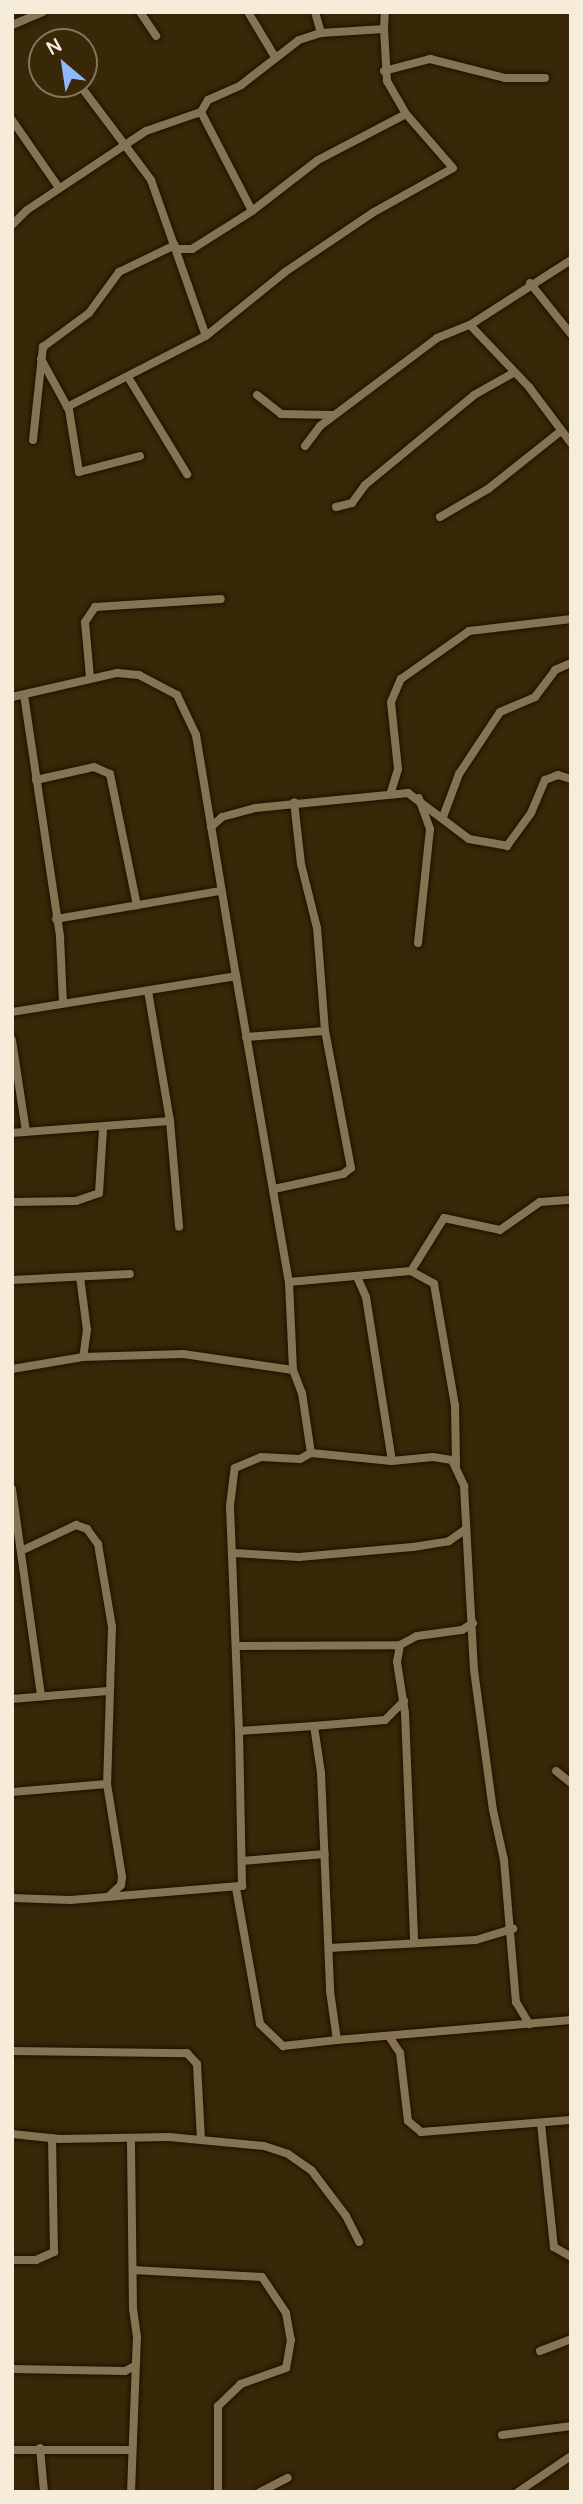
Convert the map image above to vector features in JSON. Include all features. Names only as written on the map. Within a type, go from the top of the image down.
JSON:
[{"type":"street","points":[[12,25],[43,12]]},
{"type":"street","points":[[141,12],[156,36]]},
{"type":"street","points":[[248,12],[275,57]]},
{"type":"street","points":[[315,12],[321,33]]},
{"type":"street","points":[[67,407],[206,336],[285,272],[363,219],[453,167],[406,114],[384,71],[385,12]]},
{"type":"street","points":[[12,225],[59,188],[146,131],[201,112],[208,100],[241,85],[306,36],[384,29]]},
{"type":"street","points":[[384,71],[430,60],[505,78],[545,78]]},
{"type":"street","points":[[90,98],[151,180],[206,336]]},
{"type":"street","points":[[201,112],[252,211]]},
{"type":"street","points":[[33,440],[43,347],[89,313],[119,272],[176,247],[192,249],[252,211],[318,160],[406,114]]},
{"type":"street","points":[[12,120],[59,188]]},
{"type":"street","points":[[304,446],[320,426],[340,414],[437,338],[470,325],[530,283],[571,260]]},
{"type":"street","points":[[530,283],[571,334]]},
{"type":"street","points":[[470,325],[571,443]]},
{"type":"street","points":[[41,359],[67,407],[79,472],[140,456]]},
{"type":"street","points":[[336,507],[352,503],[365,485],[474,395],[513,373]]},
{"type":"street","points":[[128,377],[187,474]]},
{"type":"street","points":[[257,395],[281,414],[321,418],[340,414]]},
{"type":"street","points":[[440,517],[481,494],[561,431]]},
{"type":"street","points":[[90,677],[85,622],[95,607],[221,599]]},
{"type":"street","points":[[391,792],[398,769],[391,702],[401,680],[469,631],[571,619]]},
{"type":"street","points":[[443,817],[459,774],[500,712],[535,697],[555,670],[571,663]]},
{"type":"street","points":[[12,697],[90,677],[139,675],[177,695],[196,734],[220,891],[289,1282],[293,1370],[302,1393],[311,1453]]},
{"type":"street","points":[[24,695],[56,919],[64,1002]]},
{"type":"street","points":[[36,780],[94,767],[110,774],[137,905]]},
{"type":"street","points":[[211,827],[222,817],[294,802],[391,792],[419,797],[469,839],[507,846],[531,813],[545,780],[558,775],[571,779]]},
{"type":"street","points":[[418,943],[430,829],[419,797]]},
{"type":"street","points":[[274,1189],[343,1174],[351,1168],[326,1031],[317,928],[301,864],[294,802]]},
{"type":"street","points":[[209,809],[222,817]]},
{"type":"street","points":[[56,919],[220,891]]},
{"type":"street","points":[[12,1012],[236,976]]},
{"type":"street","points":[[148,991],[170,1121],[179,1227]]},
{"type":"street","points":[[246,1037],[326,1031]]},
{"type":"street","points":[[12,1040],[26,1132]]},
{"type":"street","points":[[12,1133],[103,1129],[170,1121]]},
{"type":"street","points":[[12,1202],[76,1201],[100,1193],[103,1129]]},
{"type":"street","points":[[411,1270],[444,1218],[500,1230],[517,1222],[534,1205],[571,1200]]},
{"type":"street","points":[[289,1282],[349,1276],[358,1279],[411,1270],[424,1274],[437,1293],[455,1405],[456,1465],[464,1486],[474,1670],[513,1929],[516,2002],[529,2024]]},
{"type":"street","points":[[12,1280],[130,1274]]},
{"type":"street","points":[[80,1277],[87,1331],[83,1357]]},
{"type":"street","points":[[358,1279],[366,1297],[392,1461]]},
{"type":"street","points":[[12,1369],[83,1357],[183,1354],[293,1370]]},
{"type":"street","points":[[12,1898],[107,1898],[242,1886],[230,1481],[236,1468],[261,1457],[300,1460],[311,1453],[392,1461],[433,1457],[456,1465]]},
{"type":"street","points":[[12,1489],[23,1550],[41,1696]]},
{"type":"street","points":[[23,1550],[66,1526],[76,1525],[94,1536],[112,1627],[107,1784],[122,1877],[119,1889],[107,1898]]},
{"type":"street","points":[[234,1553],[299,1557],[413,1547],[449,1541],[465,1530]]},
{"type":"street","points":[[236,1646],[400,1645],[433,1632],[462,1630],[473,1623]]},
{"type":"street","points":[[462,1630],[474,1637]]},
{"type":"street","points":[[400,1645],[397,1662],[404,1701],[402,1712],[414,1941]]},
{"type":"street","points":[[12,1699],[108,1690]]},
{"type":"street","points":[[239,1731],[385,1720],[402,1712]]},
{"type":"street","points":[[314,1726],[337,2040]]},
{"type":"street","points":[[556,1771],[571,1783]]},
{"type":"street","points":[[12,1792],[107,1784]]},
{"type":"street","points":[[242,1861],[325,1854]]},
{"type":"street","points":[[236,1888],[260,2024],[283,2046],[571,2020]]},
{"type":"street","points":[[329,1948],[366,1949],[414,1941],[476,1940],[513,1929]]},
{"type":"street","points":[[390,2038],[400,2053],[412,2127],[446,2132],[571,2120]]},
{"type":"street","points":[[12,2051],[187,2053],[197,2064],[201,2140]]},
{"type":"street","points":[[541,2124],[555,2246],[571,2257]]},
{"type":"street","points":[[12,2134],[52,2138],[201,2140],[264,2146],[303,2163],[346,2216],[359,2242]]},
{"type":"street","points":[[12,2260],[36,2260],[54,2252],[52,2138]]},
{"type":"street","points":[[131,2139],[135,2366],[130,2450],[131,2492]]},
{"type":"street","points":[[133,2270],[262,2277],[286,2313],[291,2340],[286,2368],[241,2384],[218,2406],[218,2492]]},
{"type":"street","points":[[540,2351],[571,2339]]},
{"type":"street","points":[[12,2369],[125,2371],[135,2366]]},
{"type":"street","points":[[502,2435],[570,2428]]},
{"type":"street","points":[[40,2448],[44,2492]]},
{"type":"street","points":[[12,2450],[130,2450]]},
{"type":"street","points":[[518,2492],[571,2456]]},
{"type":"street","points":[[260,2492],[288,2478]]}]
